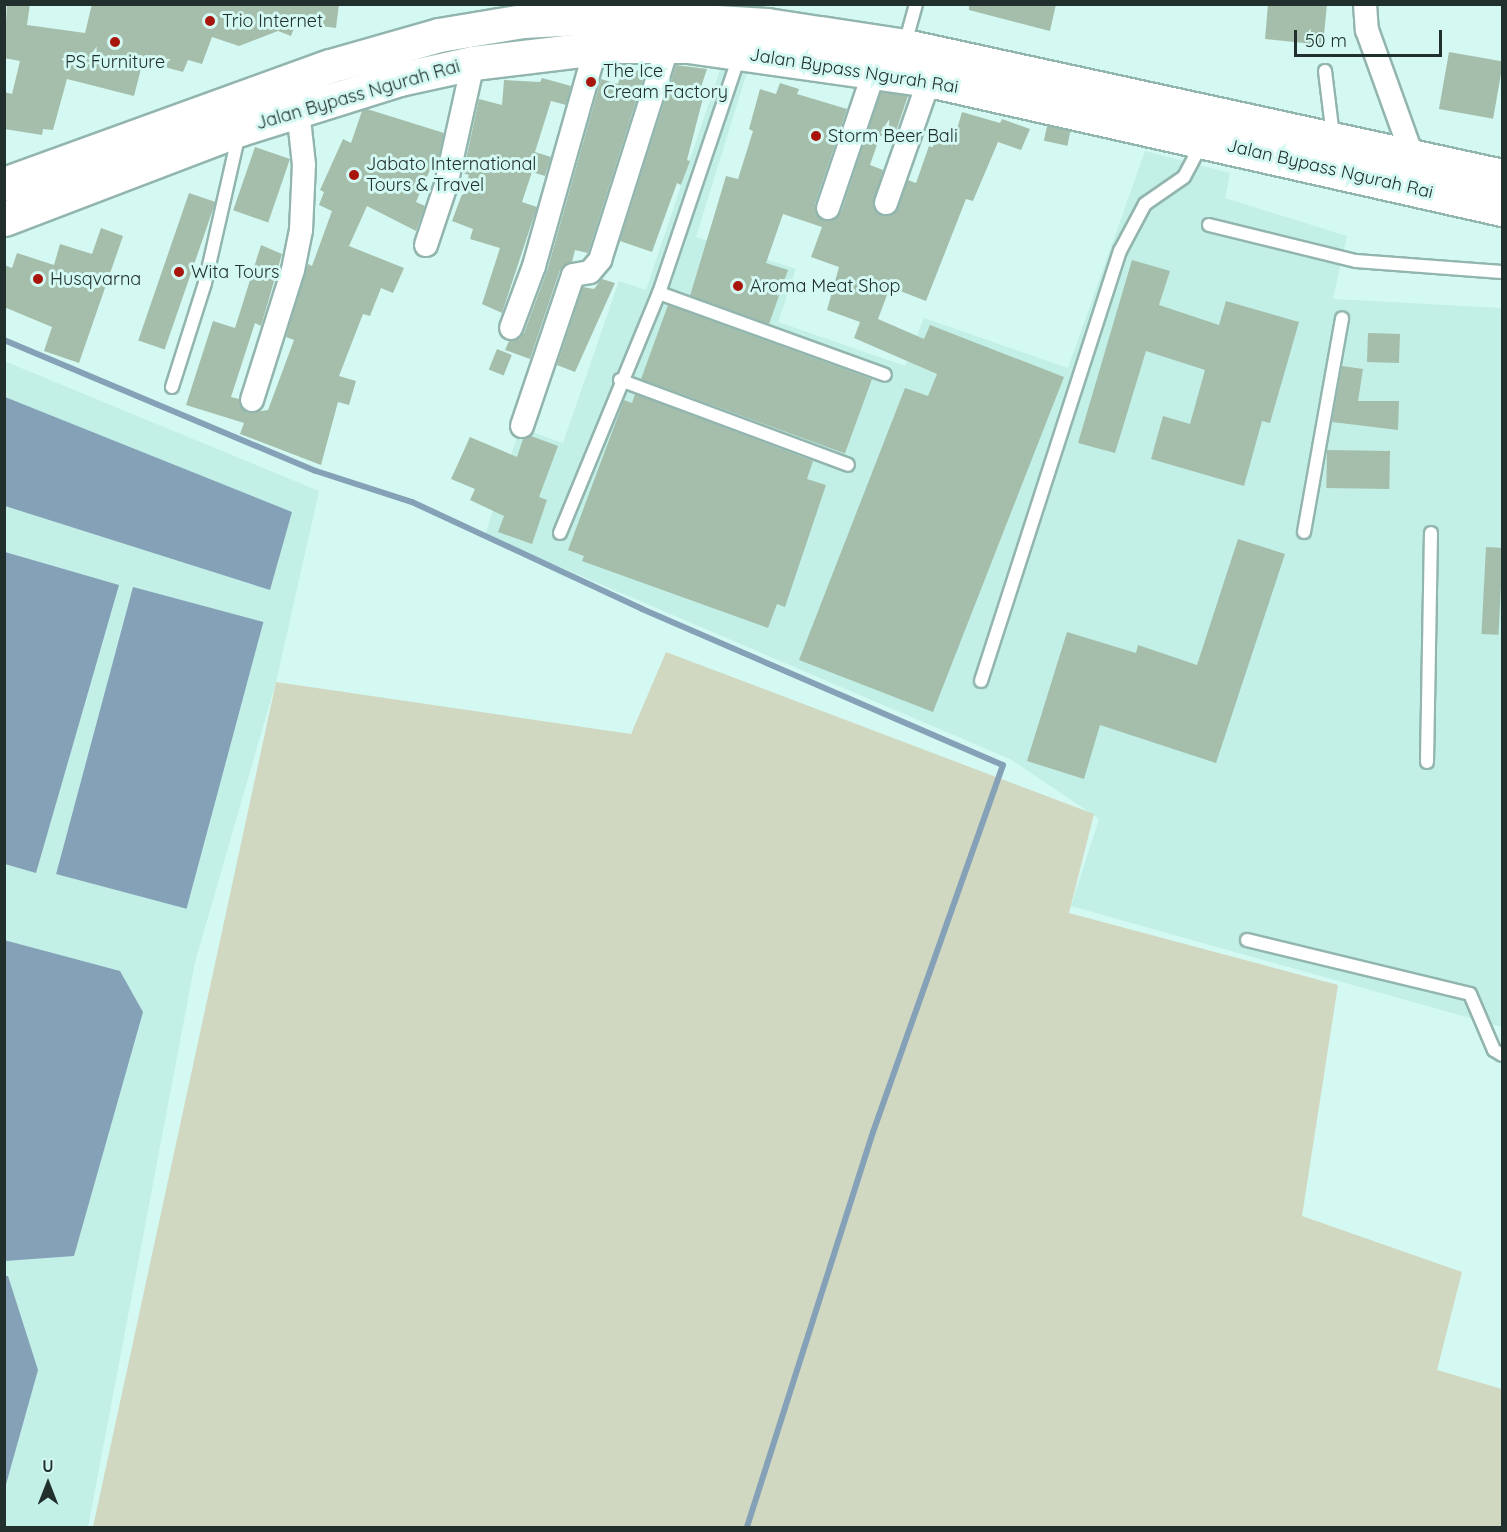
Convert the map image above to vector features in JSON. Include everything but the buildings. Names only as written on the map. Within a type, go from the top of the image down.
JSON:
[{"type":"highway","name":"Jalan Bypass Ngurah Rai","points":[[4,184],[330,66],[439,35],[609,10],[676,23],[740,52],[928,80],[1503,209]]},
{"type":"highway","name":"Jalan Bypass Ngurah Rai","points":[[4,219],[240,129],[400,79],[473,63],[596,47],[717,12],[768,16],[1412,154],[1503,176]]},
{"type":"highway","points":[[1442,195],[1449,164]]},
{"type":"street","points":[[1365,4],[1367,30],[1412,154]]},
{"type":"street","points":[[522,426],[573,276],[590,272],[600,260],[676,23]]},
{"type":"street","points":[[511,328],[537,255],[596,47]]},
{"type":"street","points":[[426,246],[446,185],[473,63]]},
{"type":"street","points":[[828,208],[874,72]]},
{"type":"street","points":[[886,203],[928,80]]},
{"type":"street","points":[[252,400],[293,270],[301,230],[304,165],[298,110]]},
{"type":"lane","points":[[904,46],[916,4]]},
{"type":"lane","points":[[560,533],[620,380],[659,293],[740,52]]},
{"type":"lane","points":[[1325,71],[1333,138]]},
{"type":"lane","points":[[172,387],[205,283],[240,129]]},
{"type":"lane","points":[[981,681],[1120,251],[1145,204],[1184,177],[1203,140]]},
{"type":"lane","points":[[1209,225],[1356,261],[1503,272]]},
{"type":"lane","points":[[659,293],[885,375]]},
{"type":"lane","points":[[1304,532],[1342,318]]},
{"type":"lane","points":[[620,380],[849,465]]},
{"type":"lane","points":[[1427,762],[1431,533]]},
{"type":"lane","points":[[1247,940],[1470,994],[1494,1050],[1503,1055]]},
{"type":"shaded area","points":[[721,67],[748,69],[696,237],[796,269],[778,322],[905,366],[924,318],[1068,368],[1145,151],[1230,173],[1225,198],[1347,236],[1333,299],[1502,308],[1502,1027],[1071,906],[1099,819],[1012,760],[485,535],[520,428],[563,443],[619,281],[646,290]]},
{"type":"shaded area","points":[[4,361],[319,491],[276,682],[195,962],[88,1527],[5,1527]]},
{"type":"shaded area","points":[[666,652],[1094,814],[1069,913],[1338,985],[1302,1216],[1462,1272],[1437,1370],[1502,1389],[1502,1527],[93,1527],[276,682],[631,734]]},
{"type":"water","points":[[5,397],[292,512],[270,590],[5,506]]},
{"type":"water","points":[[5,552],[119,585],[36,873],[5,864]]},
{"type":"water","points":[[133,587],[263,622],[187,909],[56,874]]},
{"type":"water","points":[[4,940],[120,971],[143,1012],[74,1256],[5,1261]]},
{"type":"water","points":[[5,1276],[8,1276],[38,1370],[5,1488]]},
{"type":"waterway","points":[[4,340],[316,471],[412,502],[642,609],[1003,765],[873,1132],[747,1528]]},
{"type":"place","name":"Trio Internet","points":[[210,21]]},
{"type":"place","name":"PS Furniture","points":[[115,42]]},
{"type":"place","name":"The Ice Cream Factory","points":[[591,82]]},
{"type":"place","name":"Storm Beer Bali","points":[[816,136]]},
{"type":"place","name":"Jabato International Tours & Travel","points":[[354,175]]},
{"type":"place","name":"Wita Tours","points":[[179,272]]},
{"type":"place","name":"Husqvarna","points":[[38,279]]},
{"type":"place","name":"Aroma Meat Shop","points":[[738,286]]}]
